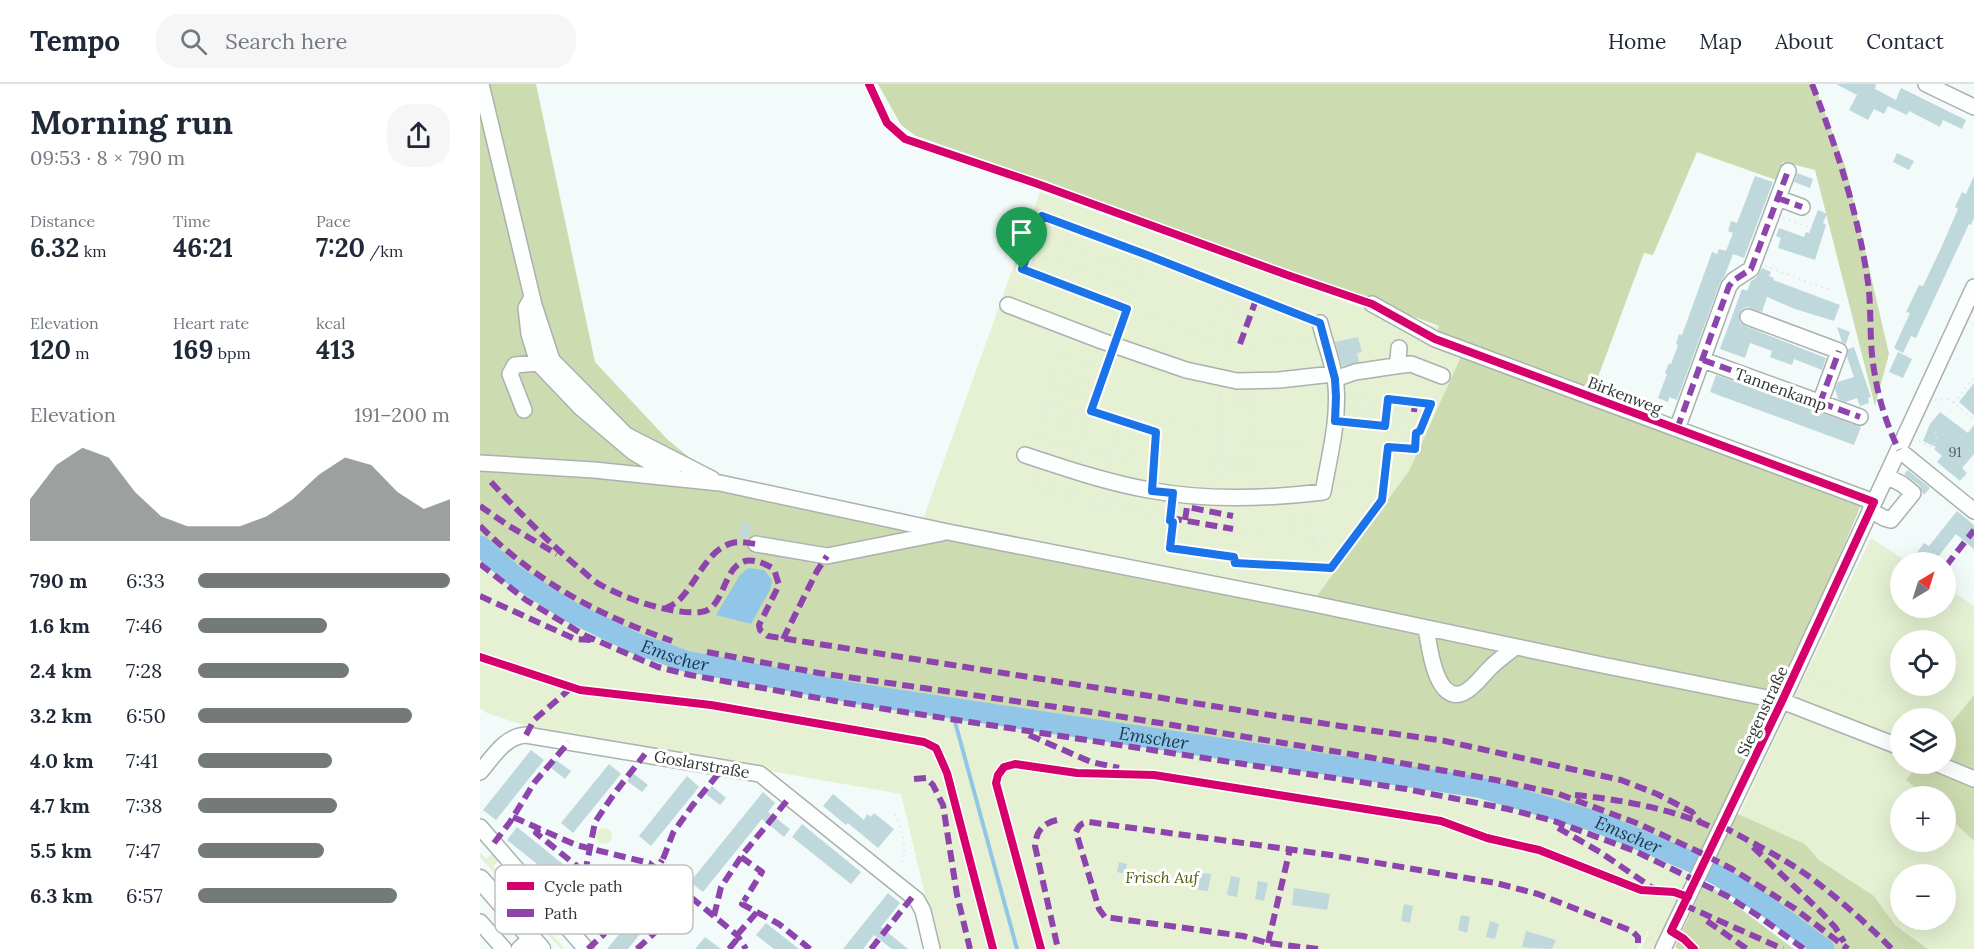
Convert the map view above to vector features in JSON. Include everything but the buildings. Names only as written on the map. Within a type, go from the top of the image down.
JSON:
[{"type":"main road","points":[[480,879],[495,898]]},
{"type":"street","points":[[481,84],[532,296],[552,360],[626,435],[720,483]]},
{"type":"street","points":[[1926,84],[1974,107]]},
{"type":"street","points":[[1679,424],[1729,286],[1751,269],[1788,171]]},
{"type":"street","points":[[1778,198],[1802,207]]},
{"type":"street","name":"Siegenstraße","points":[[1663,949],[1782,701],[1974,287]]},
{"type":"street","points":[[532,296],[526,308],[529,334],[538,363],[581,408],[633,452],[680,480]]},
{"type":"street","name":"Birkenweg","points":[[1372,304],[1436,339],[1679,424],[1874,501],[1884,518],[1892,520],[1913,493],[1886,476]]},
{"type":"street","points":[[1008,305],[1186,370],[1237,381],[1334,376],[1411,364],[1442,376]]},
{"type":"street","points":[[1748,317],[1839,351],[1820,403]]},
{"type":"street","points":[[1025,455],[1152,491],[1231,498],[1323,492],[1335,421],[1336,397],[1334,376],[1322,330]]},
{"type":"street","points":[[1395,366],[1399,348]]},
{"type":"street","name":"Tannenkamp","points":[[1703,360],[1860,417]]},
{"type":"street","points":[[524,410],[510,374],[514,365],[538,363]]},
{"type":"street","points":[[1899,450],[1974,511]]},
{"type":"street","points":[[480,463],[594,470],[720,483],[948,532],[1134,567],[1782,701],[1890,743]]},
{"type":"street","points":[[756,544],[827,556],[948,532]]},
{"type":"street","points":[[1426,628],[1430,654],[1439,681],[1446,690],[1457,694],[1473,686],[1515,647]]},
{"type":"street","name":"Goslarstraße","points":[[480,772],[504,743],[519,735],[526,735],[760,774],[917,900],[923,911],[932,949]]},
{"type":"street","points":[[1956,772],[1974,779]]},
{"type":"street","points":[[480,827],[513,865]]},
{"type":"street","points":[[480,922],[504,949]]},
{"type":"street","points":[[573,934],[586,949]]},
{"type":"path","points":[[1772,213],[1812,228]]},
{"type":"path","points":[[1008,305],[1042,216],[1230,286],[1322,330]]},
{"type":"path","points":[[1036,233],[1140,273]]},
{"type":"path","points":[[1029,250],[1134,290]]},
{"type":"path","points":[[1071,469],[1147,255]]},
{"type":"path","points":[[1754,262],[1833,291]]},
{"type":"path","points":[[1022,269],[1209,339],[1255,345],[1322,330]]},
{"type":"path","points":[[1209,339],[1230,286]]},
{"type":"path","points":[[1231,498],[1215,461],[1216,439],[1225,342],[1243,292]]},
{"type":"path","points":[[1082,434],[1038,420],[1059,355],[1106,369]]},
{"type":"path","points":[[1054,370],[1100,385]]},
{"type":"path","points":[[1954,403],[1974,378]]},
{"type":"path","points":[[1050,381],[1096,396]]},
{"type":"path","points":[[1048,387],[1094,402]]},
{"type":"path","points":[[1220,394],[1255,397],[1253,443]]},
{"type":"path","points":[[1335,421],[1354,423],[1385,426],[1391,427],[1391,430],[1416,433],[1420,431],[1431,404],[1357,396],[1354,423]]},
{"type":"path","points":[[1385,426],[1388,399]]},
{"type":"path","points":[[1927,400],[1949,399],[1971,417],[1974,416]]},
{"type":"path","points":[[1399,421],[1401,400]]},
{"type":"path","points":[[1044,401],[1089,417]]},
{"type":"path","points":[[1219,403],[1255,405]]},
{"type":"path","points":[[1356,403],[1415,412],[1411,422],[1386,420]]},
{"type":"path","points":[[1091,411],[1156,432]]},
{"type":"path","points":[[1355,411],[1386,414]]},
{"type":"path","points":[[1040,412],[1085,426]]},
{"type":"path","points":[[1041,421],[1036,436],[1126,463],[1137,427]]},
{"type":"path","points":[[1104,479],[1122,422]]},
{"type":"path","points":[[1152,491],[1158,422],[1217,427]]},
{"type":"path","points":[[1918,440],[1933,447],[1937,437],[1934,428]]},
{"type":"path","points":[[1231,462],[1235,563],[1331,568],[1382,500],[1391,430]]},
{"type":"path","points":[[1388,447],[1415,449],[1416,433]]},
{"type":"path","points":[[1390,435],[1416,438]]},
{"type":"path","points":[[1216,439],[1330,450]]},
{"type":"path","points":[[1389,441],[1415,444]]},
{"type":"path","points":[[1388,451],[1409,454],[1410,448]]},
{"type":"path","points":[[1216,456],[1258,459]]},
{"type":"path","points":[[1043,461],[1035,490],[1096,509],[1097,506],[1170,521]]},
{"type":"path","points":[[1215,461],[1253,464],[1231,498]]},
{"type":"path","points":[[1224,462],[1231,498]]},
{"type":"path","points":[[1231,498],[1236,462]]},
{"type":"path","points":[[1231,498],[1242,463]]},
{"type":"path","points":[[1037,481],[1100,498],[1171,512]]},
{"type":"path","points":[[1325,482],[1383,487]]},
{"type":"path","points":[[1173,493],[1170,548],[1234,557]]},
{"type":"path","points":[[1308,494],[1317,568]]},
{"type":"path","points":[[1288,496],[1293,536]]},
{"type":"path","points":[[1190,521],[1192,508]]},
{"type":"path","points":[[1186,513],[1233,521]]},
{"type":"path","points":[[1233,534],[1313,537]]},
{"type":"path","points":[[1188,550],[1189,537]]},
{"type":"path","points":[[1314,542],[1354,537]]},
{"type":"path","points":[[1180,543],[1234,551]]},
{"type":"path","points":[[1852,551],[1890,575]]},
{"type":"path","points":[[1956,613],[1974,620]]},
{"type":"path","points":[[1796,670],[1873,705],[1890,667]]},
{"type":"path","points":[[1879,692],[1890,687]]},
{"type":"path","points":[[895,815],[898,818],[905,852],[905,858],[901,864]]},
{"type":"green space","points":[[480,84],[536,84],[595,362],[667,439],[720,483],[1314,600],[1409,471],[1464,350],[1435,339],[1439,326],[916,136],[901,125],[878,84],[1814,84],[1846,168],[1889,354],[1875,406],[1815,170],[1783,162],[1776,180],[1697,152],[1653,255],[1644,253],[1591,396],[1862,503],[1833,571],[1722,807],[1805,844],[1819,860],[1874,896],[1890,918],[1890,930],[1902,930],[1928,949],[1824,949],[1766,906],[1692,862],[1597,822],[1478,787],[864,695],[685,661],[635,643],[569,611],[512,574],[480,546]]},
{"type":"green space","points":[[1040,192],[1363,308],[1439,327],[1464,350],[1409,471],[1315,600],[922,522]]},
{"type":"green space","points":[[1871,538],[1893,552],[1890,552],[1890,618],[1956,618],[1956,594],[1974,606],[1974,695],[1956,717],[1956,708],[1890,708],[1890,737],[1793,700]]},
{"type":"green space","name":"Frisch Auf","points":[[480,546],[512,574],[569,611],[635,643],[685,661],[951,707],[1478,787],[1531,803],[1687,872],[1682,891],[1656,949],[1641,949],[1651,925],[1638,949],[938,949],[901,794],[544,732],[487,713],[480,708]]},
{"type":"green space","points":[[1974,695],[1974,841],[1956,824],[1956,786],[1913,786],[1906,780],[1910,774],[1956,774],[1956,717]]},
{"type":"green space","points":[[1787,713],[1890,751],[1890,774],[1910,774],[1906,780],[1913,786],[1890,786],[1890,852],[1956,852],[1956,824],[1974,841],[1974,949],[1928,949],[1902,930],[1956,930],[1956,864],[1890,864],[1890,918],[1874,896],[1819,860],[1805,844],[1739,815]]},
{"type":"green space","points":[[604,828],[610,830],[612,836],[610,842],[604,844],[598,842],[596,836],[598,830]]},
{"type":"green space","points":[[480,852],[486,859],[494,852],[500,860],[493,866],[495,874],[480,857]]},
{"type":"green space","points":[[1705,882],[1794,949],[1678,949],[1675,947]]},
{"type":"green space","points":[[548,934],[552,934],[565,949],[561,949]]},
{"type":"water","points":[[748,568],[764,570],[772,580],[771,588],[751,624],[716,615],[740,575]]},
{"type":"waterway","name":"Emscher","points":[[480,546],[512,574],[569,611],[635,643],[685,661],[864,695],[1478,787],[1597,822],[1692,862],[1719,876],[1766,906],[1824,949]]},
{"type":"waterway","points":[[951,707],[1017,949]]},
{"type":"marked path","points":[[1812,84],[1837,155],[1858,227],[1869,287],[1872,352],[1879,396],[1899,450]]},
{"type":"marked path","points":[[1677,429],[1729,286],[1751,269],[1788,171]]},
{"type":"marked path","points":[[1778,198],[1802,207]]},
{"type":"marked path","points":[[1240,344],[1257,297]]},
{"type":"marked path","points":[[1820,403],[1839,351]]},
{"type":"marked path","points":[[1703,360],[1860,417]]},
{"type":"marked path","points":[[1414,412],[1415,402]]},
{"type":"marked path","points":[[491,482],[567,558],[595,581],[623,596],[650,605],[689,612],[701,612],[711,608],[735,567],[744,561],[756,561],[774,569],[779,585],[759,625],[760,630],[768,636],[1445,741],[1621,780],[1657,794],[1692,812],[1700,822]]},
{"type":"marked path","points":[[480,506],[557,554]]},
{"type":"marked path","points":[[1185,520],[1187,507],[1233,516]]},
{"type":"marked path","points":[[1170,518],[1233,529]]},
{"type":"marked path","points":[[480,526],[524,564],[569,595],[618,620],[672,641]]},
{"type":"marked path","points":[[1956,553],[1974,530]]},
{"type":"marked path","points":[[664,609],[684,595],[708,560],[723,547],[735,542],[756,544]]},
{"type":"marked path","points":[[783,639],[817,571],[827,556]]},
{"type":"marked path","points":[[480,564],[526,600],[584,635],[658,667],[690,675],[846,703],[1406,789],[1508,809],[1554,821],[1635,851],[1727,896],[1804,949]]},
{"type":"marked path","points":[[480,596],[575,639],[591,640]]},
{"type":"marked path","points":[[707,652],[819,673],[1098,713],[1345,753],[1496,780],[1559,794],[1639,824],[1732,869],[1794,908],[1848,949]]},
{"type":"marked path","points":[[526,735],[534,720],[571,688]]},
{"type":"marked path","points":[[1029,735],[1091,762],[1119,768]]},
{"type":"marked path","points":[[494,843],[534,783],[569,742]]},
{"type":"marked path","points":[[587,865],[595,822],[645,754]]},
{"type":"marked path","points":[[663,859],[673,833],[723,768]]},
{"type":"marked path","points":[[914,779],[926,778],[933,785],[943,805],[957,895],[970,949]]},
{"type":"marked path","points":[[1575,795],[1610,799],[1668,811],[1719,831]]},
{"type":"marked path","points":[[714,916],[721,887],[743,854],[790,797]]},
{"type":"marked path","points":[[513,817],[576,845],[651,865]]},
{"type":"marked path","points":[[1057,820],[1041,828],[1035,846],[1058,949]]},
{"type":"marked path","points":[[1318,949],[1105,917],[1099,909],[1076,832],[1079,826],[1089,822],[1331,855],[1496,883],[1538,894],[1632,931],[1638,937],[1638,949]]},
{"type":"marked path","points":[[1722,826],[1776,855],[1807,875],[1851,910],[1892,949]]},
{"type":"marked path","points":[[1558,828],[1600,852],[1654,889]]},
{"type":"marked path","points":[[539,829],[536,833],[576,865]]},
{"type":"marked path","points":[[1753,847],[1820,911],[1835,927],[1844,942]]},
{"type":"marked path","points":[[1268,943],[1290,849]]},
{"type":"marked path","points":[[741,857],[762,872],[744,901]]},
{"type":"marked path","points":[[659,865],[662,860]]},
{"type":"marked path","points":[[871,949],[913,896]]},
{"type":"marked path","points":[[693,899],[737,935],[746,949]]},
{"type":"marked path","points":[[743,903],[779,924],[810,949]]},
{"type":"marked path","points":[[1684,905],[1783,949]]},
{"type":"marked path","points":[[737,935],[757,912]]},
{"type":"marked path","points":[[1707,921],[1747,949]]},
{"type":"marked path","points":[[588,949],[604,934]]},
{"type":"marked path","points":[[637,949],[653,934]]},
{"type":"marked path","points":[[729,949],[738,938]]},
{"type":"cycle path","points":[[869,84],[887,123],[905,139],[1035,183],[1372,304],[1435,339],[1874,502],[1782,701],[1671,931],[1694,949]]},
{"type":"cycle path","points":[[480,657],[580,690],[711,705],[924,742],[936,748],[947,773],[993,949]]},
{"type":"cycle path","points":[[1041,949],[996,783],[1004,767],[1015,764],[1077,773],[1154,775],[1441,821],[1487,838],[1539,850],[1641,890],[1674,892],[1688,897]]},
{"type":"route","points":[[1042,216],[1320,323],[1335,379],[1335,421],[1385,426],[1388,399],[1431,404],[1420,431],[1416,433],[1415,449],[1388,447],[1382,500],[1331,568],[1235,563],[1234,557],[1170,548],[1173,493],[1152,491],[1156,432],[1091,411],[1127,309],[1022,269],[1042,216]]}]
